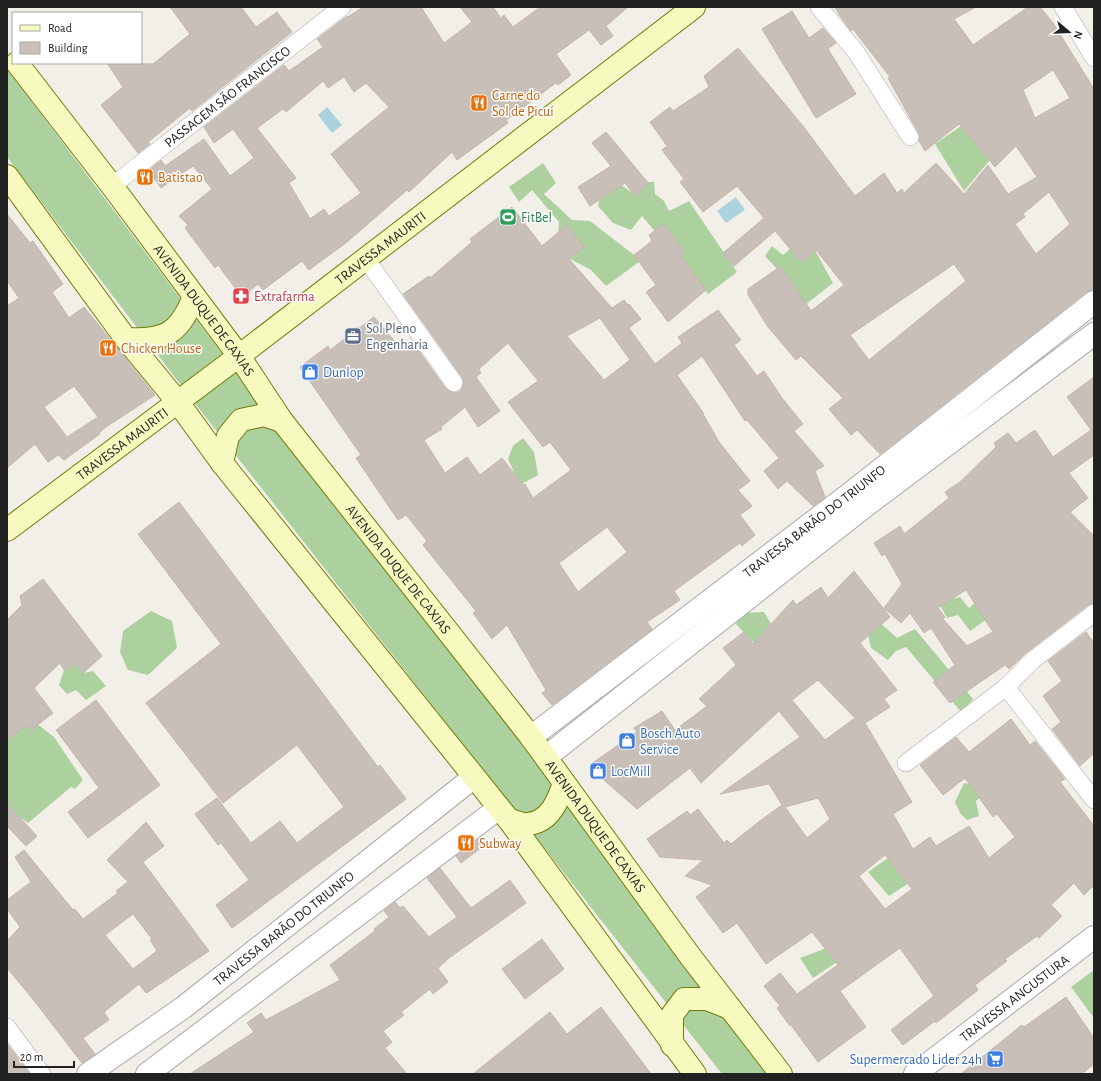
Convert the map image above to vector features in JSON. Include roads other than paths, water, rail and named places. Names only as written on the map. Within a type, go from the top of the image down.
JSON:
[{"type":"main road","name":"TRAVESSA MAURITI","points":[[7,530],[239,356],[694,7]]},
{"type":"main road","name":"AVENIDA DUQUE DE CAXIAS","points":[[18,64],[112,186],[239,356],[282,421],[531,737],[730,1008],[781,1074]]},
{"type":"main road","points":[[7,176],[126,338],[177,401],[222,463],[504,814],[672,1046],[695,1074]]},
{"type":"main road","points":[[126,338],[149,340],[171,332],[186,316],[194,297]]},
{"type":"main road","points":[[222,463],[228,436],[240,420],[264,415],[282,421]]},
{"type":"main road","points":[[504,814],[528,824],[547,817],[559,800],[564,783]]},
{"type":"main road","points":[[672,1046],[672,1015],[684,999],[707,999],[730,1008]]},
{"type":"street","name":"PASSAGEM SÃO FRANCISCO","points":[[112,186],[342,7]]},
{"type":"street","points":[[819,7],[856,52],[910,137]]},
{"type":"street","points":[[1063,7],[1094,58]]},
{"type":"street","points":[[366,258],[454,383]]},
{"type":"street","name":"TRAVESSA BARÃO DO TRIUNFO","points":[[531,737],[746,564],[853,503],[864,473],[1094,302]]},
{"type":"street","name":"TRAVESSA BARÃO DO TRIUNFO","points":[[546,757],[853,503],[1094,334]]},
{"type":"street","points":[[906,763],[1006,687],[1034,660],[1094,613]]},
{"type":"street","points":[[1006,687],[1094,800]]},
{"type":"street","name":"TRAVESSA BARÃO DO TRIUNFO","points":[[88,1074],[184,1007],[474,777]]},
{"type":"street","points":[[147,1074],[504,814]]},
{"type":"street","name":"TRAVESSA ANGUSTURA","points":[[915,1074],[1094,937]]},
{"type":"street","points":[[184,1007],[202,1034]]},
{"type":"street","points":[[7,1027],[42,1074]]},
{"type":"water","points":[[327,107],[342,125],[332,133],[318,115]]},
{"type":"water","points":[[736,197],[745,210],[726,223],[717,211]]},
{"type":"place","name":"Carne do Sol de Picuí","points":[[479,103]]},
{"type":"place","name":"Batistao","points":[[145,177]]},
{"type":"place","name":"FitBel","points":[[508,217]]},
{"type":"place","name":"Extrafarma","points":[[241,296]]},
{"type":"place","name":"Sol Pleno Engenharia","points":[[353,336]]},
{"type":"place","name":"Chicken House","points":[[108,348]]},
{"type":"place","name":"Dunlop","points":[[310,372]]},
{"type":"place","name":"Bosch Auto Service","points":[[627,741]]},
{"type":"place","name":"LocMill","points":[[598,771]]},
{"type":"place","name":"Subway","points":[[466,843]]},
{"type":"place","name":"Supermercado Lider 24h","points":[[995,1059]]}]
